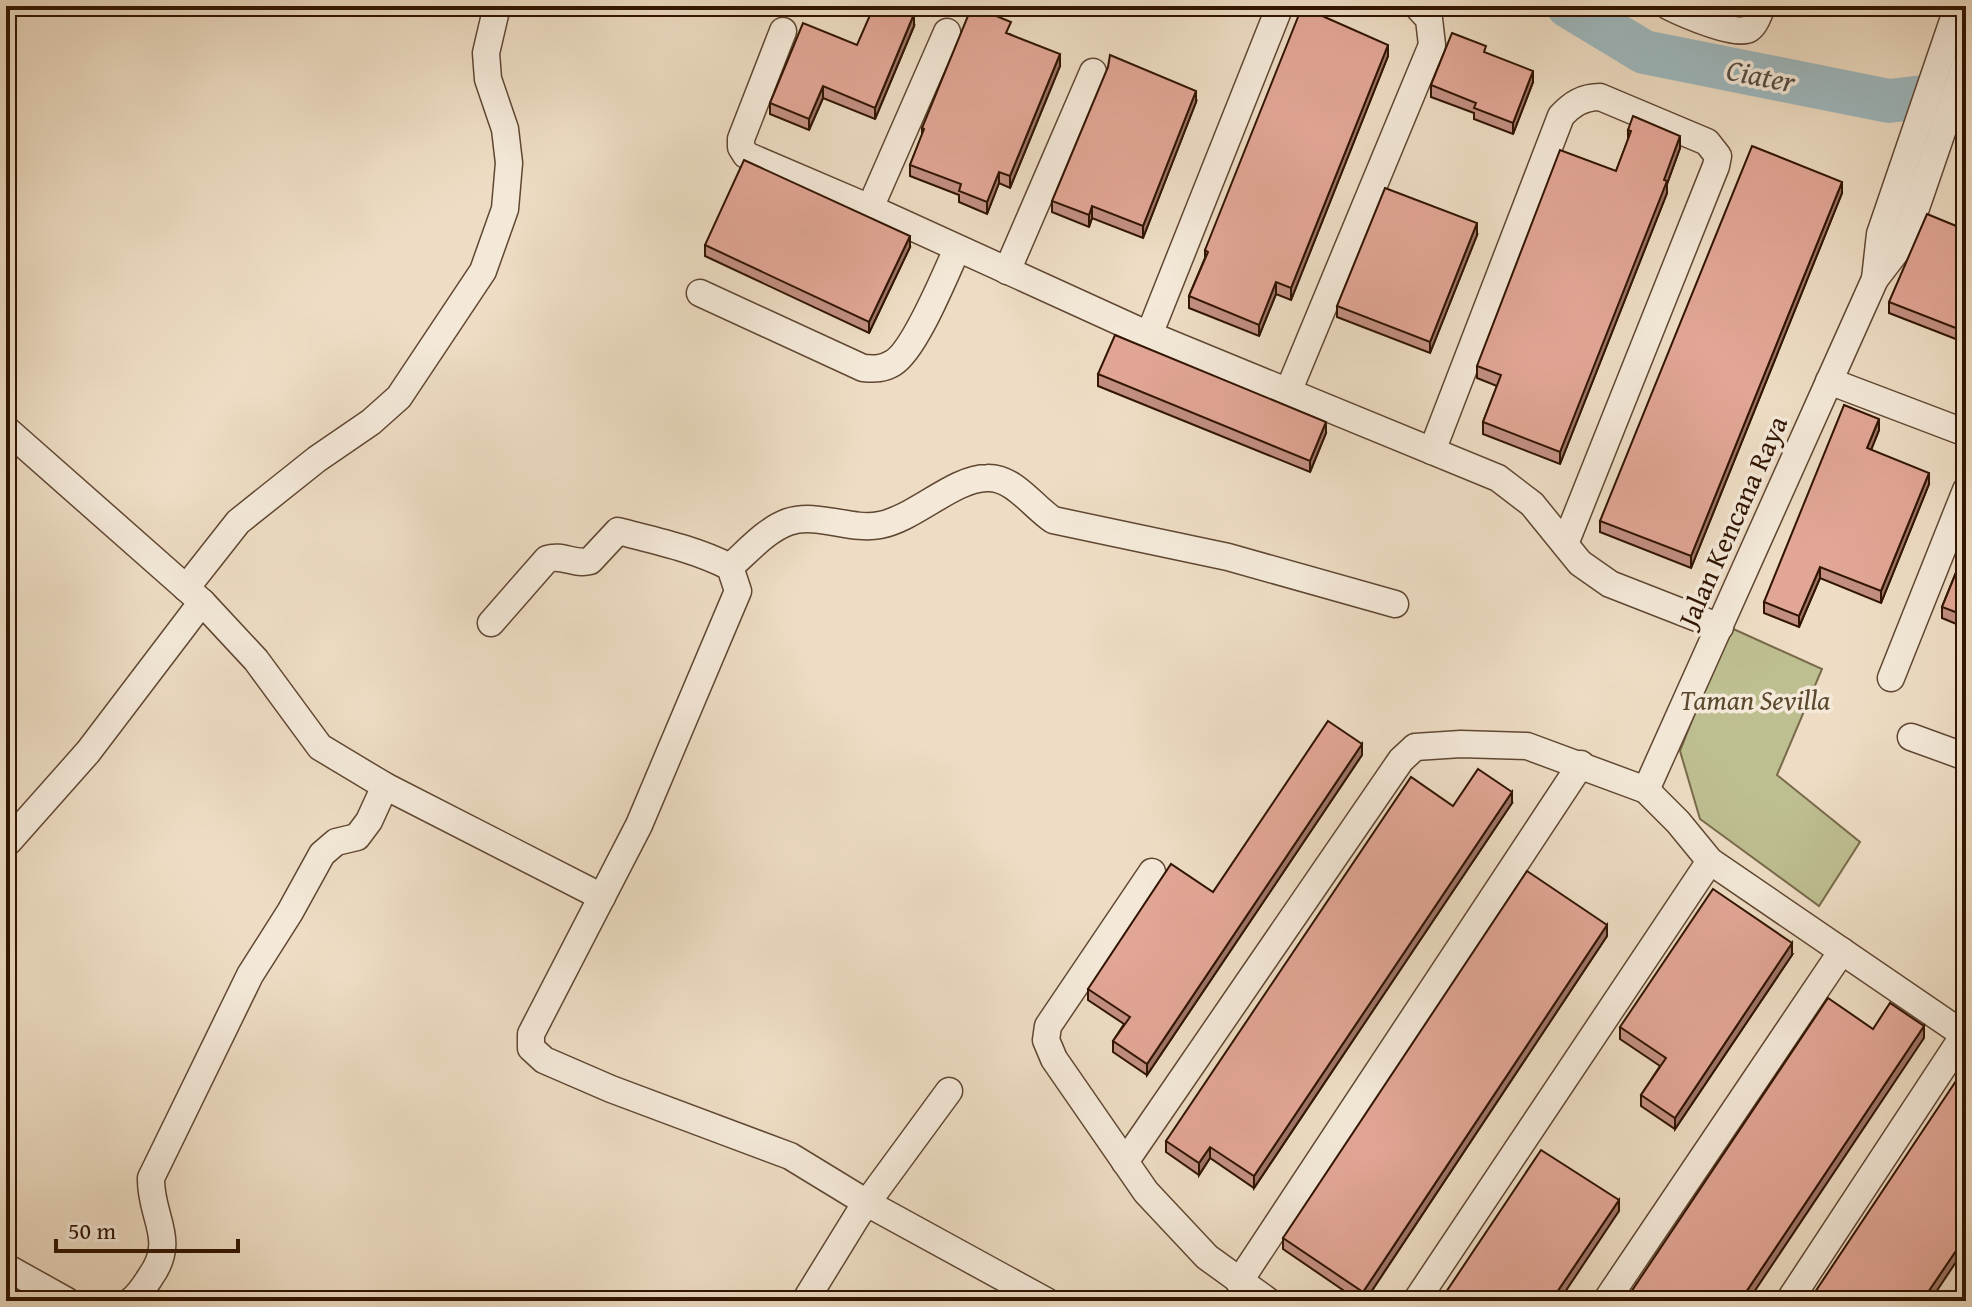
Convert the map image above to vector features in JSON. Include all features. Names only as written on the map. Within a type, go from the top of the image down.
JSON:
[{"type":"street","points":[[6,840],[9,841],[88,752],[194,595],[238,522],[317,459],[371,422],[399,397],[483,271],[505,209],[509,163],[505,129],[488,79],[486,53],[497,6]]},
{"type":"street","points":[[1149,335],[1280,6]]},
{"type":"street","points":[[1288,392],[1432,45],[1429,19],[1417,6]]},
{"type":"street","points":[[1668,6],[1685,15],[1740,32],[1754,23],[1762,6]]},
{"type":"street","name":"Jalan Kencana Raya","points":[[1646,790],[1875,279],[1905,240],[1928,133],[1958,60],[1958,6]]},
{"type":"street","points":[[783,31],[741,139],[746,155],[1149,335],[1498,478],[1532,504],[1580,563],[1610,584],[1720,627]]},
{"type":"street","points":[[870,208],[947,32]]},
{"type":"street","points":[[1007,271],[1093,72]]},
{"type":"street","points":[[1432,451],[1561,116],[1569,107],[1589,97],[1600,97],[1707,142],[1718,156],[1716,166],[1565,544]]},
{"type":"street","points":[[700,293],[863,368],[878,370],[895,362],[909,347],[957,249]]},
{"type":"street","points":[[1829,381],[1966,433]]},
{"type":"street","points":[[8,436],[194,595],[256,660],[320,747],[385,786],[602,897]]},
{"type":"street","points":[[730,567],[766,535],[793,520],[882,525],[970,481],[987,477],[1015,487],[1053,520],[1228,557],[1395,604]]},
{"type":"street","points":[[1891,678],[1966,490]]},
{"type":"street","points":[[491,623],[547,559],[555,556],[590,561],[618,531],[705,555],[730,567],[738,591],[639,825],[531,1034],[531,1048],[544,1060],[611,1089],[790,1156],[867,1203],[1046,1301]]},
{"type":"street","points":[[1911,737],[1966,757]]},
{"type":"street","points":[[1125,1162],[1411,749],[1461,744],[1527,746],[1646,790],[1710,861],[1965,1036],[1789,1301]]},
{"type":"street","points":[[1239,1282],[1581,764]]},
{"type":"street","points":[[131,1301],[156,1269],[163,1252],[163,1233],[153,1202],[151,1178],[250,975],[322,854],[336,842],[357,837],[369,821],[385,786]]},
{"type":"street","points":[[1416,1301],[1710,861]]},
{"type":"street","points":[[1152,872],[1048,1026],[1046,1040],[1054,1059],[1146,1192],[1207,1257],[1268,1301]]},
{"type":"street","points":[[1606,1301],[1842,951]]},
{"type":"street","points":[[805,1301],[867,1203],[949,1091]]},
{"type":"street","points":[[6,1267],[67,1301]]},
{"type":"green space","name":"Taman Sevilla","points":[[1729,627],[1822,669],[1777,775],[1860,842],[1819,906],[1700,819],[1680,751]]},
{"type":"building","points":[[874,6],[893,6],[914,14],[875,108],[823,86],[809,119],[770,103],[803,23],[857,45]]},
{"type":"building","points":[[972,6],[1011,22],[1006,33],[1060,54],[1010,176],[999,172],[987,202],[959,191],[961,184],[910,165]]},
{"type":"building","points":[[1302,7],[1388,45],[1291,288],[1276,282],[1259,325],[1189,296]]},
{"type":"building","points":[[1452,33],[1486,46],[1484,52],[1533,71],[1513,123],[1474,108],[1476,103],[1431,85]]},
{"type":"building","points":[[1110,55],[1196,91],[1143,226],[1092,206],[1089,215],[1052,201],[1108,67]]},
{"type":"building","points":[[1633,116],[1680,136],[1664,180],[1667,181],[1560,452],[1483,422],[1501,375],[1477,366],[1560,150],[1616,171],[1631,131],[1628,130]]},
{"type":"building","points":[[1752,146],[1842,182],[1691,556],[1600,521]]},
{"type":"building","points":[[744,160],[910,236],[869,322],[705,245]]},
{"type":"building","points":[[1385,188],[1477,223],[1430,342],[1337,306]]},
{"type":"building","points":[[1927,214],[1966,230],[1966,332],[1889,302]]},
{"type":"building","points":[[1115,335],[1326,422],[1310,461],[1098,374]]},
{"type":"building","points":[[1844,405],[1879,419],[1867,448],[1929,473],[1881,591],[1820,567],[1799,616],[1764,602]]},
{"type":"building","points":[[1966,548],[1966,616],[1942,607]]},
{"type":"building","points":[[1328,721],[1362,744],[1147,1064],[1113,1041],[1130,1017],[1088,989],[1171,864],[1213,892]]},
{"type":"building","points":[[1478,769],[1512,792],[1254,1176],[1210,1147],[1199,1163],[1166,1141],[1411,777],[1453,806]]},
{"type":"building","points":[[1527,871],[1607,925],[1363,1292],[1283,1238]]},
{"type":"building","points":[[1713,889],[1792,943],[1675,1118],[1641,1095],[1666,1058],[1620,1027]]},
{"type":"building","points":[[1828,998],[1873,1029],[1890,1003],[1924,1026],[1740,1301],[1625,1301]]},
{"type":"building","points":[[1966,1066],[1966,1236],[1922,1301],[1809,1301]]},
{"type":"building","points":[[1541,1150],[1619,1200],[1551,1301],[1440,1301]]},
{"type":"waterway","name":"Ciater","points":[[1568,6],[1644,52],[1889,101],[1966,92]]}]
